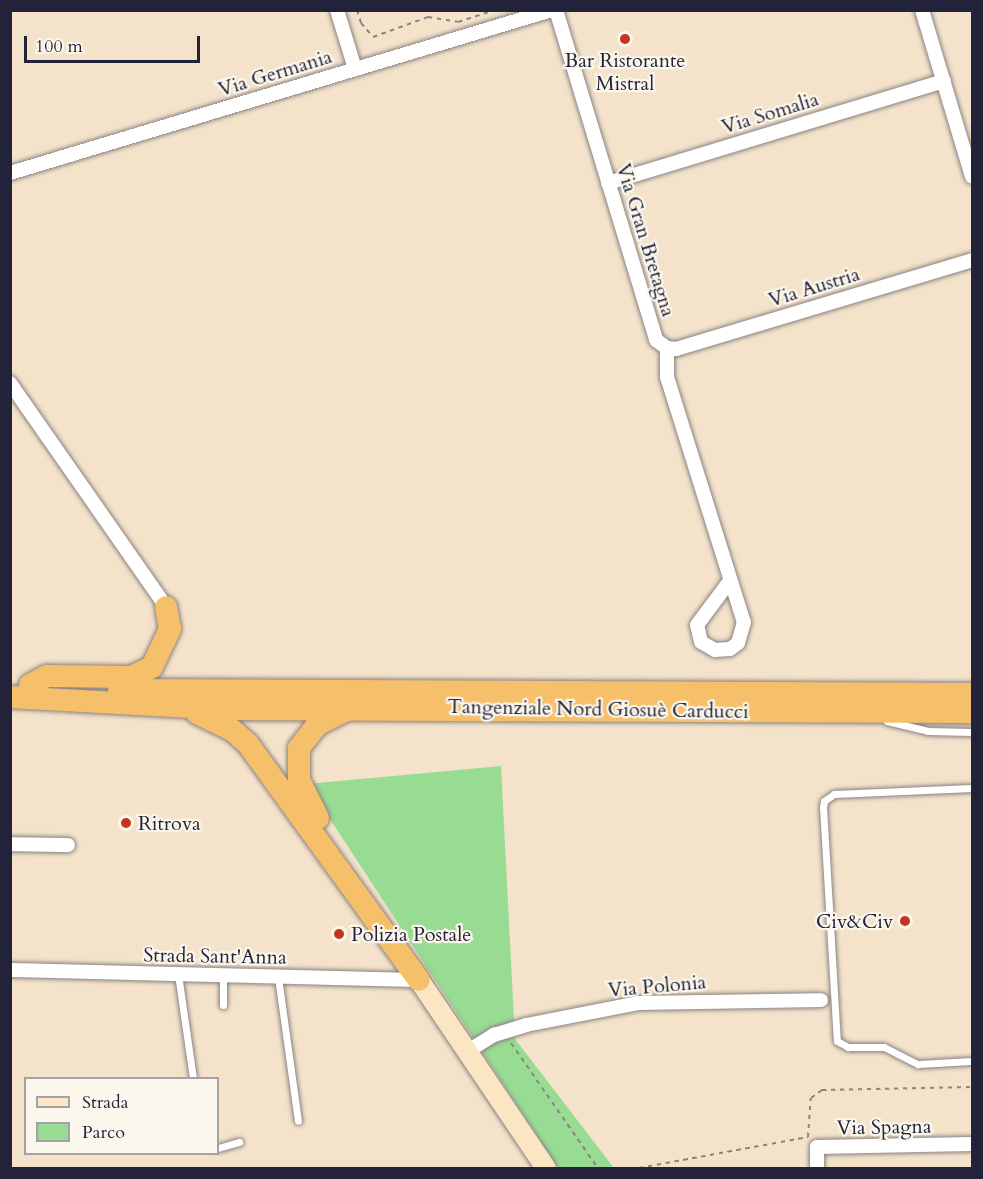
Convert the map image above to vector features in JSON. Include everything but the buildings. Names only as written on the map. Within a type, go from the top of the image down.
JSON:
[{"type":"highway","points":[[20,684],[47,676],[131,677],[152,667],[170,629],[166,607]]},
{"type":"highway","points":[[20,684],[223,699]]},
{"type":"highway","name":"Tangenziale Nord Giosuè Carducci","points":[[223,699],[972,694]]},
{"type":"highway","points":[[10,698],[180,706],[223,699]]},
{"type":"highway","name":"Tangenziale Nord Giosuè Carducci","points":[[223,699],[353,707],[972,712]]},
{"type":"highway","points":[[180,706],[216,720],[248,744],[419,980]]},
{"type":"highway","points":[[353,707],[306,735],[296,762],[299,780],[307,801],[419,980]]},
{"type":"main road","points":[[419,980],[546,1168]]},
{"type":"street","points":[[338,10],[356,69]]},
{"type":"street","name":"Via Germania","points":[[10,173],[554,10]]},
{"type":"street","name":"Via Gran Bretagna","points":[[554,10],[656,340],[667,348]]},
{"type":"street","points":[[922,10],[972,177]]},
{"type":"street","name":"Via Somalia","points":[[608,183],[944,81]]},
{"type":"street","name":"Via Austria","points":[[667,348],[687,346],[972,261]]},
{"type":"street","points":[[667,348],[667,377],[729,582],[744,622],[744,632],[730,649],[715,650],[701,642],[697,625],[729,582]]},
{"type":"street","points":[[10,383],[166,607]]},
{"type":"street","points":[[10,844],[68,846]]},
{"type":"street","name":"Strada Sant'Anna","points":[[10,970],[419,980]]},
{"type":"street","name":"Via Polonia","points":[[468,1051],[504,1032],[638,1003],[827,1000]]},
{"type":"street","name":"Via Spagna","points":[[817,1168],[817,1147],[972,1144]]},
{"type":"lane","points":[[843,711],[928,731],[972,732]]},
{"type":"lane","points":[[972,788],[834,794],[824,801],[827,1000],[834,1036],[840,1045],[884,1047],[918,1064],[972,1061]]},
{"type":"lane","points":[[178,974],[193,1077]]},
{"type":"lane","points":[[223,975],[223,1005]]},
{"type":"lane","points":[[278,977],[298,1121]]},
{"type":"lane","points":[[219,1148],[239,1142]]},
{"type":"path","points":[[357,10],[361,23],[373,37],[428,17],[458,22],[496,10]]},
{"type":"path","points":[[504,1032],[598,1168]]},
{"type":"path","points":[[639,1168],[808,1137],[811,1098],[822,1090],[972,1087]]},
{"type":"green space","points":[[501,766],[515,1039],[614,1168],[558,1168],[307,784]]},
{"type":"place","name":"Bar Ristorante Mistral","points":[[625,39]]},
{"type":"place","name":"Ritrova","points":[[126,823]]},
{"type":"place","name":"Civ&Civ","points":[[905,921]]},
{"type":"place","name":"Polizia Postale","points":[[339,934]]}]
